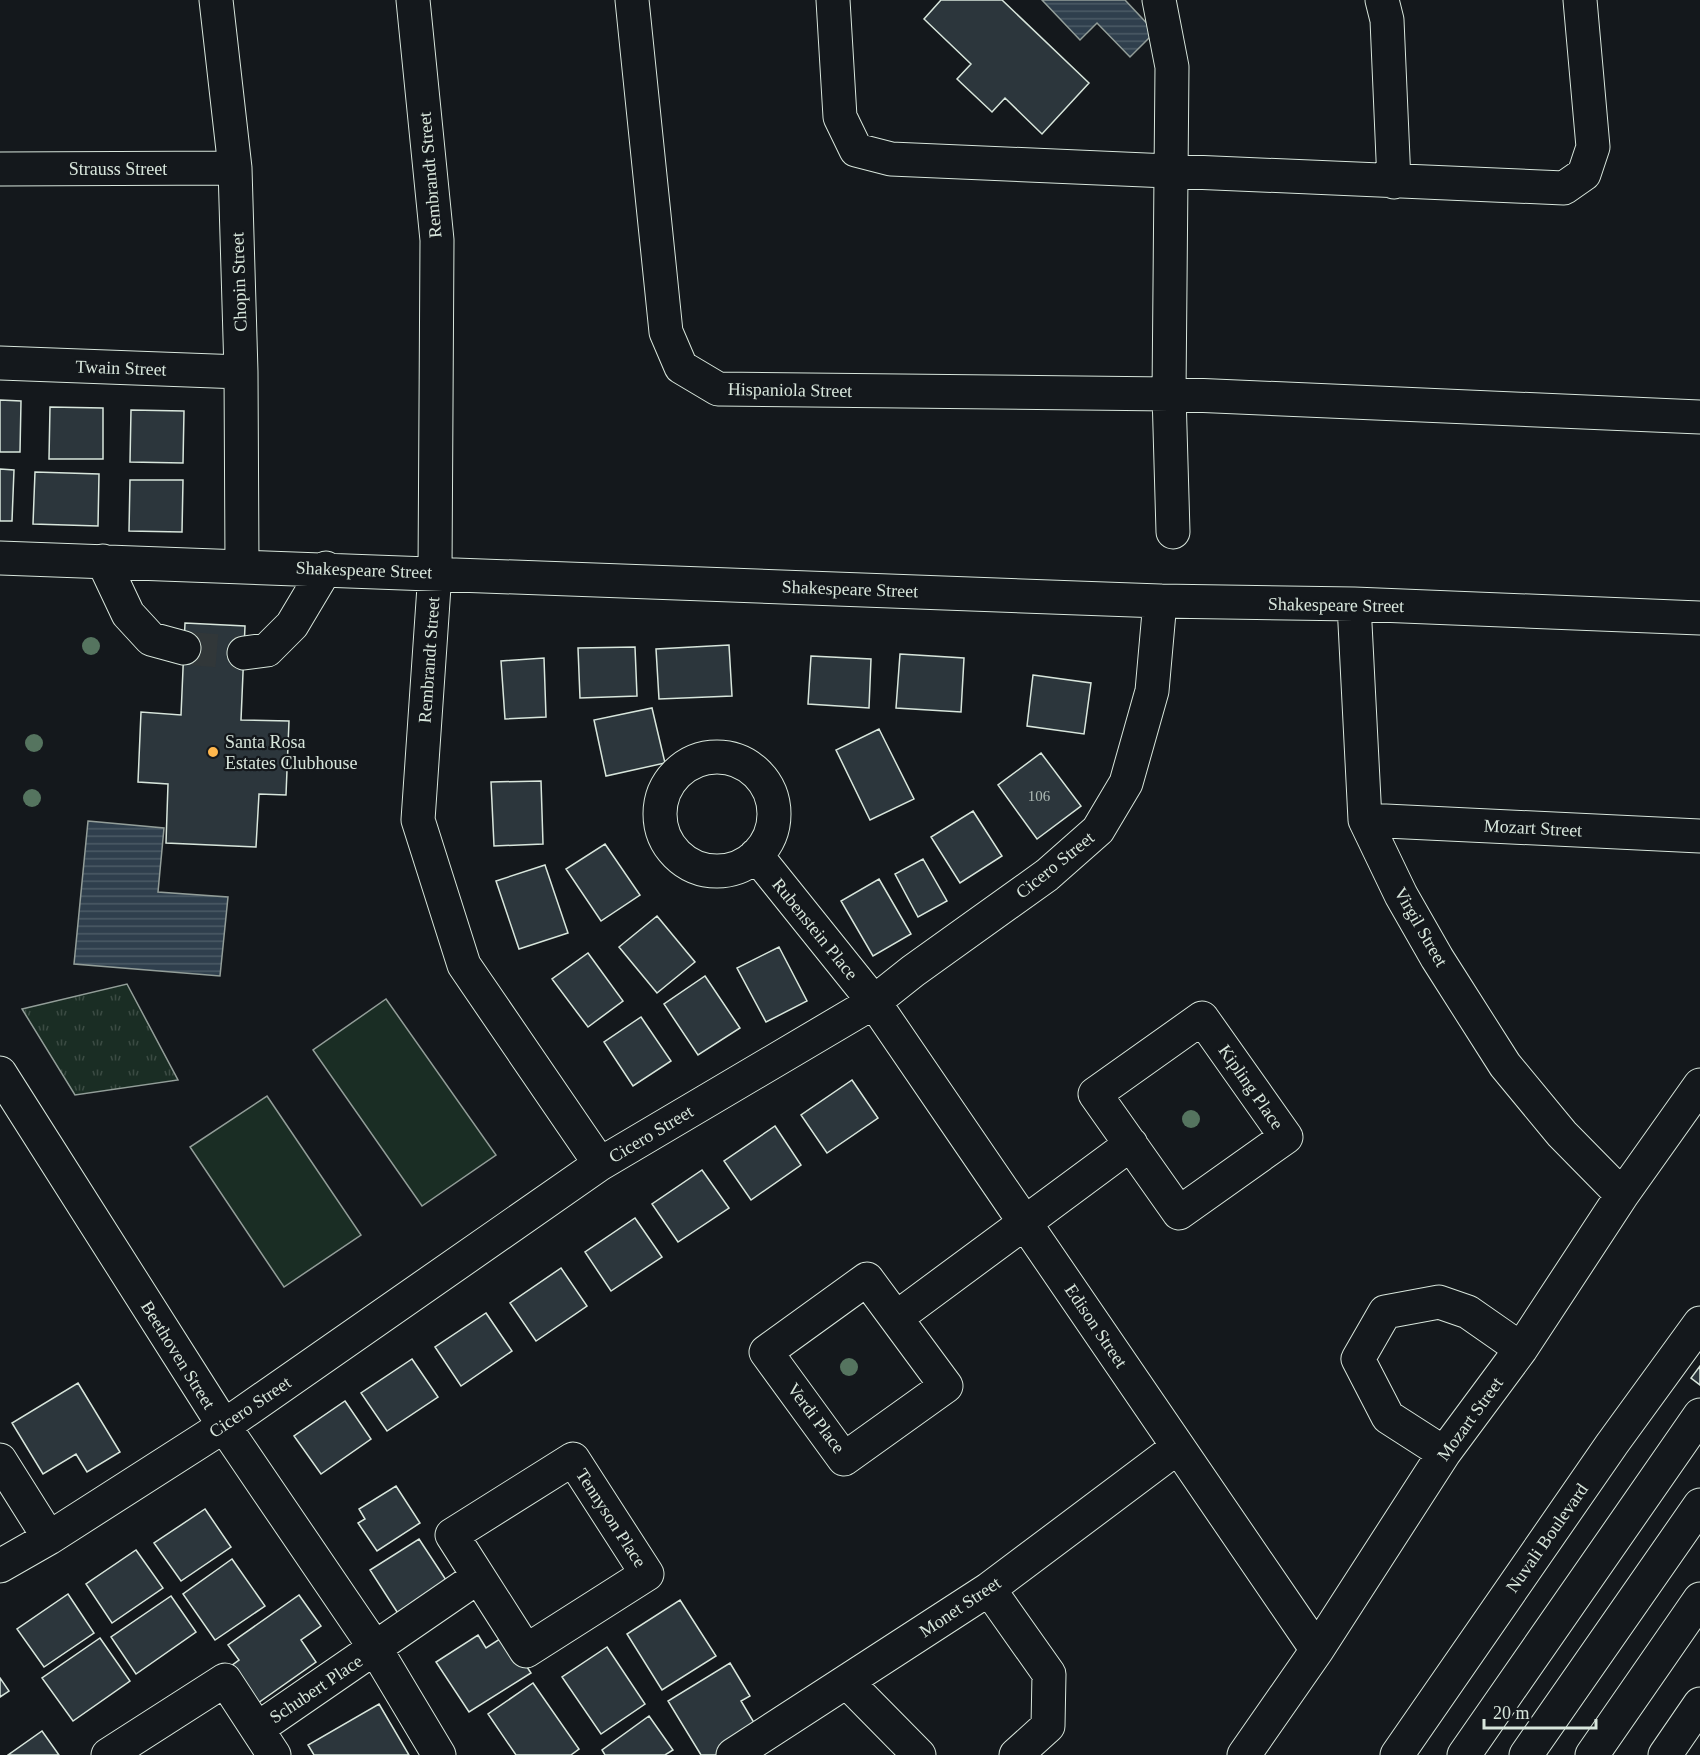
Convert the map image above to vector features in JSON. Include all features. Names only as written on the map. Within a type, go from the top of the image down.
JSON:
[{"type":"main road","name":"Chopin Street","points":[[216,0],[236,168],[241,372],[242,565]]},
{"type":"main road","name":"Rembrandt Street","points":[[413,0],[437,240],[435,572],[418,820],[464,964],[600,1164]]},
{"type":"main road","name":"Hispaniola Street","points":[[632,0],[666,332],[681,367],[718,389],[1169,394],[1700,417]]},
{"type":"main road","points":[[833,0],[840,117],[856,150],[891,159],[1564,188],[1584,174],[1593,147],[1580,0]]},
{"type":"main road","points":[[1159,0],[1172,67],[1169,394],[1173,532]]},
{"type":"main road","points":[[1382,0],[1387,20],[1394,182]]},
{"type":"main road","name":"Strauss Street","points":[[0,169],[236,168]]},
{"type":"main road","name":"Twain Street","points":[[0,363],[241,372]]},
{"type":"main road","name":"Shakespeare Street","points":[[0,558],[435,572],[1160,601],[1354,604],[1700,618]]},
{"type":"main road","points":[[103,561],[128,614],[151,639],[184,648]]},
{"type":"main road","points":[[244,653],[267,651],[291,625],[326,568]]},
{"type":"main road","name":"Cicero Street","points":[[0,1566],[49,1538],[224,1426],[600,1164],[874,1002],[913,971],[1047,875],[1098,830],[1126,783],[1152,691],[1160,601]]},
{"type":"main road","name":"Virgil Street","points":[[1354,604],[1365,820],[1401,895],[1505,1065],[1562,1134],[1623,1195]]},
{"type":"main road","name":"Mozart Street","points":[[1365,820],[1700,836]]},
{"type":"main road","name":"Rubenstein Place","points":[[756,855],[874,1002]]},
{"type":"main road","name":"Edison Street","points":[[874,1002],[1317,1650]]},
{"type":"main road","name":"Kipling Place","points":[[1202,1018],[1286,1137],[1179,1213],[1131,1144],[1095,1094],[1202,1018]]},
{"type":"main road","name":"Beethoven Street","points":[[0,1073],[224,1426],[375,1648],[439,1755]]},
{"type":"main road","name":"Mozart Street","points":[[1244,1755],[1317,1650],[1444,1453],[1521,1349],[1623,1195],[1700,1085]]},
{"type":"main road","points":[[896,1318],[1131,1144]]},
{"type":"main road","name":"Verdi Place","points":[[867,1279],[896,1318],[946,1386],[844,1459],[766,1352],[867,1279]]},
{"type":"main road","points":[[1444,1453],[1388,1417],[1358,1359],[1385,1312],[1439,1302],[1468,1312],[1521,1349]]},
{"type":"main road","name":"Nuvali Boulevard","points":[[1397,1755],[1700,1323]]},
{"type":"main road","points":[[1464,1755],[1700,1415]]},
{"type":"main road","name":"Monet Street","points":[[733,1755],[989,1589],[1178,1447]]},
{"type":"main road","name":"Tennyson Place","points":[[573,1459],[647,1574],[526,1651],[478,1577],[452,1535],[573,1459]]},
{"type":"main road","points":[[0,1460],[49,1538]]},
{"type":"main road","points":[[1526,1755],[1700,1505]]},
{"type":"main road","points":[[375,1648],[478,1577]]},
{"type":"main road","points":[[989,1589],[1049,1674],[1048,1726],[1016,1755]]},
{"type":"main road","points":[[1592,1755],[1700,1599]]},
{"type":"main road","name":"Schubert Place","points":[[108,1755],[225,1680],[266,1742],[375,1648]]},
{"type":"main road","points":[[847,1682],[919,1755]]},
{"type":"main road","points":[[1665,1755],[1700,1704]]},
{"type":"green space","points":[[127,984],[178,1080],[75,1095],[22,1009]]},
{"type":"green space","points":[[386,999],[496,1155],[422,1206],[313,1050]]},
{"type":"green space","points":[[267,1096],[361,1235],[284,1287],[190,1147]]},
{"type":"water","points":[[1042,0],[1125,0],[1155,32],[1130,57],[1097,23],[1080,40]]},
{"type":"water","points":[[88,821],[164,828],[158,892],[228,897],[220,976],[74,964]]},
{"type":"building","points":[[941,0],[1002,0],[1089,83],[1042,134],[1005,98],[992,112],[957,79],[971,64],[924,19]]},
{"type":"building","points":[[0,400],[21,401],[20,452],[0,452]]},
{"type":"building","points":[[50,407],[103,408],[103,459],[49,459]]},
{"type":"building","points":[[131,410],[184,411],[183,463],[130,462]]},
{"type":"building","points":[[0,469],[14,470],[12,521],[0,521]]},
{"type":"building","points":[[35,472],[99,474],[98,526],[33,524]]},
{"type":"building","points":[[130,480],[183,480],[182,532],[129,531]]},
{"type":"building","name":"Santa Rosa Estates Clubhouse","points":[[185,623],[245,626],[241,720],[289,721],[286,795],[259,794],[256,847],[166,843],[168,784],[138,782],[141,712],[181,715]]},
{"type":"building","points":[[729,645],[732,696],[659,699],[656,649]]},
{"type":"building","points":[[635,647],[637,696],[580,698],[578,648]]},
{"type":"building","points":[[900,654],[964,658],[961,712],[896,708]]},
{"type":"building","points":[[811,656],[871,659],[869,708],[808,704]]},
{"type":"building","points":[[544,658],[546,717],[505,719],[501,661]]},
{"type":"building","points":[[1033,675],[1091,683],[1084,734],[1027,726]]},
{"type":"building","points":[[652,708],[665,763],[606,776],[594,720]]},
{"type":"building","points":[[879,729],[914,799],[870,820],[836,750]]},
{"type":"building","points":[[1041,753],[1081,806],[1037,839],[998,785]]},
{"type":"building","points":[[541,781],[543,844],[494,846],[491,782]]},
{"type":"building","points":[[973,811],[1002,856],[960,883],[931,837]]},
{"type":"building","points":[[605,844],[640,895],[601,921],[566,869]]},
{"type":"building","points":[[923,859],[947,901],[918,917],[895,874]]},
{"type":"building","points":[[545,865],[568,933],[519,949],[496,881]]},
{"type":"building","points":[[879,879],[911,934],[873,956],[841,901]]},
{"type":"building","points":[[657,916],[695,962],[657,993],[619,947]]},
{"type":"building","points":[[779,947],[807,1001],[766,1022],[737,968]]},
{"type":"building","points":[[588,953],[623,1001],[588,1027],[552,979]]},
{"type":"building","points":[[705,976],[740,1028],[698,1055],[664,1004]]},
{"type":"building","points":[[641,1017],[671,1061],[633,1086],[604,1042]]},
{"type":"building","points":[[852,1080],[878,1118],[827,1153],[801,1115]]},
{"type":"building","points":[[775,1126],[801,1165],[751,1200],[724,1161]]},
{"type":"building","points":[[702,1170],[729,1208],[678,1242],[652,1204]]},
{"type":"building","points":[[635,1218],[662,1257],[611,1291],[585,1252]]},
{"type":"building","points":[[561,1268],[587,1306],[536,1341],[510,1303]]},
{"type":"building","points":[[486,1313],[512,1351],[461,1386],[435,1347]]},
{"type":"building","points":[[412,1359],[438,1397],[387,1431],[361,1393]]},
{"type":"building","points":[[1700,1366],[1700,1385],[1691,1378]]},
{"type":"building","points":[[78,1383],[120,1452],[87,1472],[76,1454],[43,1474],[12,1423]]},
{"type":"building","points":[[345,1401],[371,1439],[321,1474],[294,1436]]},
{"type":"building","points":[[396,1486],[420,1523],[377,1551],[358,1523],[365,1519],[359,1509]]},
{"type":"building","points":[[205,1509],[231,1547],[181,1581],[154,1543]]},
{"type":"building","points":[[419,1539],[448,1583],[399,1615],[370,1570]]},
{"type":"building","points":[[136,1550],[163,1588],[112,1623],[86,1584]]},
{"type":"building","points":[[232,1559],[265,1606],[215,1640],[183,1594]]},
{"type":"building","points":[[68,1594],[94,1633],[44,1667],[17,1629]]},
{"type":"building","points":[[299,1595],[321,1626],[301,1640],[316,1662],[258,1703],[231,1666],[239,1660],[228,1645]]},
{"type":"building","points":[[171,1596],[196,1632],[136,1674],[111,1637]]},
{"type":"building","points":[[680,1600],[716,1656],[662,1690],[627,1634]]},
{"type":"building","points":[[478,1635],[486,1648],[506,1635],[531,1673],[469,1712],[436,1662]]},
{"type":"building","points":[[100,1638],[130,1681],[73,1721],[42,1678]]},
{"type":"building","points":[[607,1647],[645,1704],[601,1734],[562,1677]]},
{"type":"building","points":[[730,1663],[750,1696],[741,1701],[759,1731],[720,1755],[701,1755],[668,1701]]},
{"type":"building","points":[[0,1678],[9,1691],[0,1697]]},
{"type":"building","points":[[533,1683],[579,1749],[571,1755],[516,1755],[488,1714]]},
{"type":"building","points":[[379,1704],[409,1755],[314,1755],[308,1745]]},
{"type":"building","points":[[649,1716],[673,1750],[665,1755],[605,1755],[602,1750]]},
{"type":"building","points":[[42,1731],[59,1755],[8,1755]]},
{"type":"tunnel","points":[[184,648],[244,653]]},
{"type":"place","name":"Santa Rosa Estates Clubhouse","points":[[213,752]]}]
